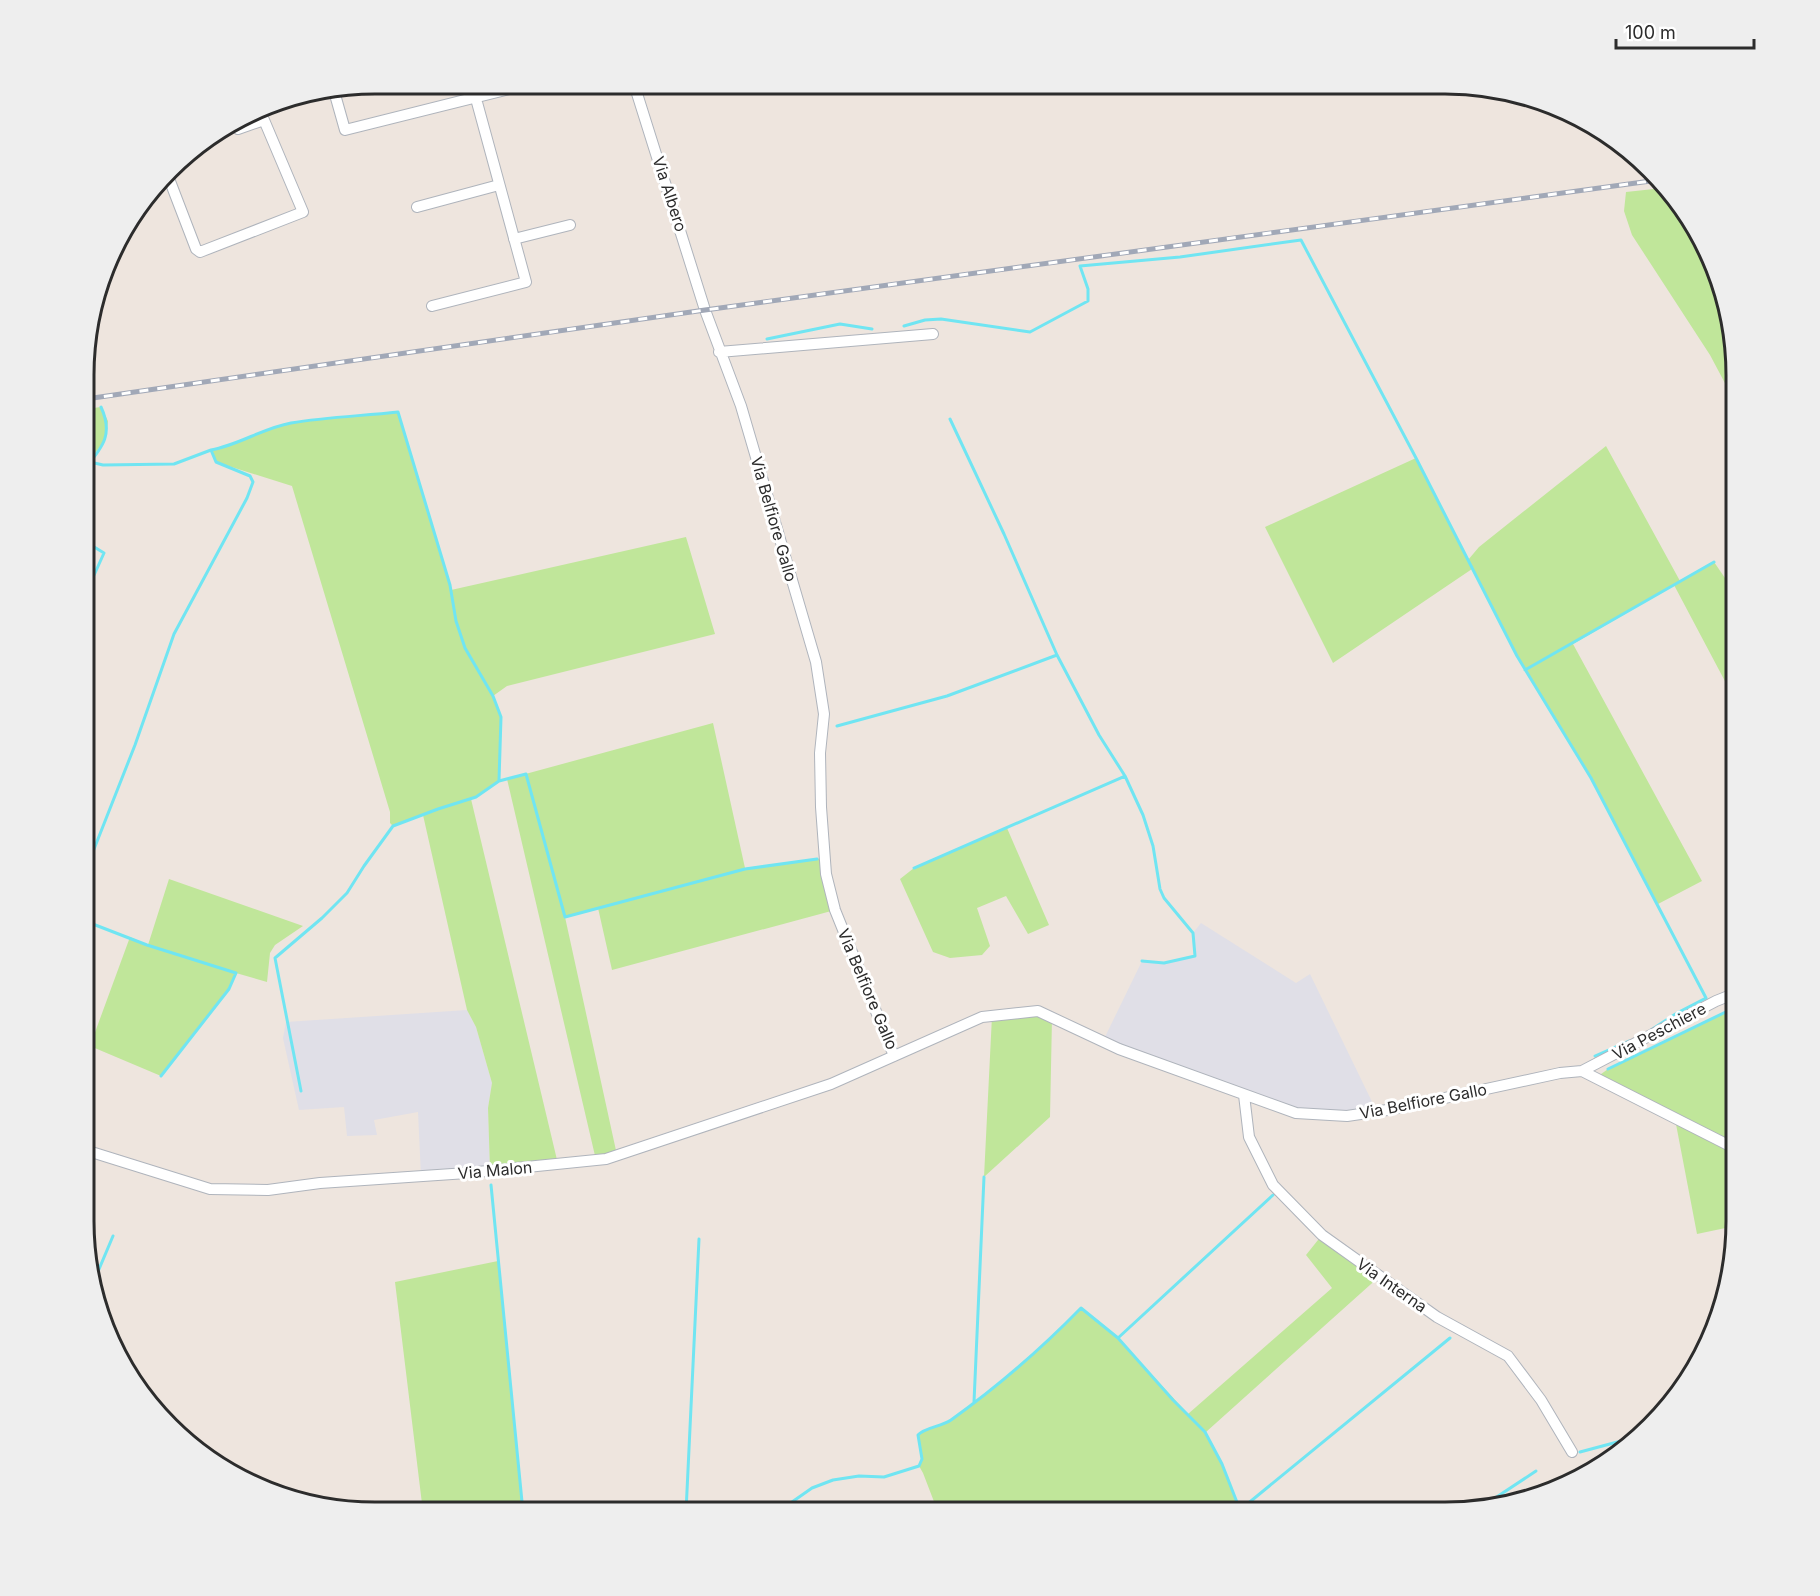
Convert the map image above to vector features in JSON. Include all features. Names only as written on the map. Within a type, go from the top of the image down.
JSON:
[{"type":"street","points":[[432,306],[526,282],[474,94]]},
{"type":"street","points":[[336,98],[345,130],[490,94]]},
{"type":"street","name":"Via Albero","points":[[637,94],[704,305]]},
{"type":"street","points":[[171,183],[196,249],[200,252],[303,212],[264,120],[248,126]]},
{"type":"street","points":[[417,207],[500,185]]},
{"type":"street","points":[[514,239],[570,225]]},
{"type":"street","name":"Via Belfiore Gallo","points":[[704,305],[719,352],[741,406],[816,662],[824,714],[820,753],[824,858],[833,901],[894,1056],[982,1017],[1038,1011],[1119,1048],[1296,1113],[1347,1116],[1394,1109],[1560,1073]]},
{"type":"street","points":[[719,352],[933,334]]},
{"type":"street","name":"Via Peschiere","points":[[1560,1073],[1582,1071],[1726,996]]},
{"type":"street","name":"Via Malon","points":[[94,1153],[210,1189],[268,1190],[320,1183],[467,1173],[606,1159],[831,1084],[894,1056]]},
{"type":"street","name":"Via Peschiere","points":[[1582,1071],[1726,1144]]},
{"type":"street","name":"Via Interna","points":[[1244,1095],[1250,1137],[1273,1185],[1322,1235],[1437,1317],[1508,1356],[1540,1400],[1572,1452]]},
{"type":"shaded area","points":[[1201,923],[1296,983],[1310,974],[1377,1112],[1296,1113],[1103,1041],[1142,961],[1164,963],[1195,956],[1193,933]]},
{"type":"shaded area","points":[[467,1010],[476,1027],[492,1083],[488,1108],[490,1170],[421,1176],[418,1112],[374,1120],[377,1135],[347,1136],[344,1107],[299,1110],[283,1038],[286,1022]]},
{"type":"green space","points":[[1655,189],[1688,235],[1711,285],[1716,303],[1723,339],[1726,385],[1710,355],[1632,235],[1624,211],[1626,192]]},
{"type":"green space","points":[[101,407],[108,421],[106,438],[94,455],[94,408]]},
{"type":"green space","points":[[398,412],[451,590],[686,537],[715,634],[507,686],[493,696],[501,717],[499,781],[471,799],[558,1164],[490,1170],[488,1108],[492,1083],[476,1027],[467,1010],[423,815],[393,826],[390,823],[390,812],[292,486],[216,462],[211,450],[291,423]]},
{"type":"green space","points":[[1606,446],[1680,581],[1714,562],[1726,577],[1726,683],[1674,585],[1573,644],[1702,881],[1658,904],[1591,778],[1525,670],[1472,569],[1333,663],[1265,527],[1416,458],[1468,560],[1479,547]]},
{"type":"green space","points":[[713,723],[745,868],[824,858],[835,910],[612,970],[598,908],[565,917],[617,1155],[596,1160],[507,779]]},
{"type":"green space","points":[[1007,828],[1049,925],[1028,934],[1006,896],[977,908],[990,946],[982,955],[950,958],[933,952],[900,879],[914,868]]},
{"type":"green space","points":[[169,879],[303,926],[275,945],[270,953],[267,982],[236,973],[229,989],[161,1076],[94,1048],[94,1035],[130,937],[148,945]]},
{"type":"green space","points":[[1038,1011],[1052,1018],[1050,1117],[984,1177],[992,1016]]},
{"type":"green space","points":[[1726,1012],[1726,1228],[1697,1234],[1675,1119],[1597,1077],[1608,1069]]},
{"type":"green space","points":[[1322,1235],[1380,1276],[1206,1432],[1237,1502],[934,1502],[919,1466],[922,1459],[918,1435],[951,1420],[1002,1381],[1081,1308],[1118,1338],[1188,1414],[1332,1288],[1306,1255]]},
{"type":"green space","points":[[498,1261],[522,1502],[422,1502],[395,1282]]},
{"type":"waterway","points":[[904,326],[925,320],[941,319],[1030,332],[1088,301],[1088,289],[1080,266],[1180,257],[1301,240],[1517,656],[1591,778],[1706,998],[1651,1030]]},
{"type":"waterway","points":[[767,339],[840,324],[872,329]]},
{"type":"waterway","points":[[94,457],[102,446],[106,432],[105,416],[101,407]]},
{"type":"waterway","points":[[211,450],[291,423],[398,412],[450,585],[456,621],[465,648],[493,696],[501,717],[499,781],[476,797],[393,826],[347,893],[322,918],[275,958],[301,1091]]},
{"type":"waterway","points":[[950,419],[1057,655],[1099,735],[1125,776],[1143,815],[1153,846],[1160,889],[1164,898],[1193,933],[1195,956],[1164,963],[1142,961]]},
{"type":"waterway","points":[[94,463],[103,465],[174,464],[211,450],[216,462],[250,476],[253,482],[247,498],[174,634],[135,745],[94,849]]},
{"type":"waterway","points":[[94,547],[104,553],[94,575]]},
{"type":"waterway","points":[[1525,670],[1714,562]]},
{"type":"waterway","points":[[837,726],[947,696],[1057,655]]},
{"type":"waterway","points":[[499,781],[526,774],[565,917],[745,869],[817,859]]},
{"type":"waterway","points":[[914,868],[1125,776]]},
{"type":"waterway","points":[[94,924],[147,945],[236,973],[229,989],[161,1076]]},
{"type":"waterway","points":[[1608,1069],[1726,1012]]},
{"type":"waterway","points":[[1595,1056],[1629,1041]]},
{"type":"waterway","points":[[974,1402],[984,1177]]},
{"type":"waterway","points":[[491,1185],[522,1502]]},
{"type":"waterway","points":[[1118,1338],[1273,1195]]},
{"type":"waterway","points":[[99,1269],[113,1236]]},
{"type":"waterway","points":[[686,1502],[699,1239]]},
{"type":"waterway","points":[[792,1502],[812,1488],[833,1480],[859,1476],[884,1477],[919,1466],[922,1459],[918,1435],[951,1420],[1002,1381],[1081,1308],[1118,1338],[1205,1432],[1222,1464],[1237,1502]]},
{"type":"waterway","points":[[1250,1502],[1450,1338]]},
{"type":"waterway","points":[[1580,1452],[1616,1442]]},
{"type":"waterway","points":[[1498,1496],[1536,1471]]},
{"type":"railway","points":[[94,398],[705,310],[1647,181]]}]
